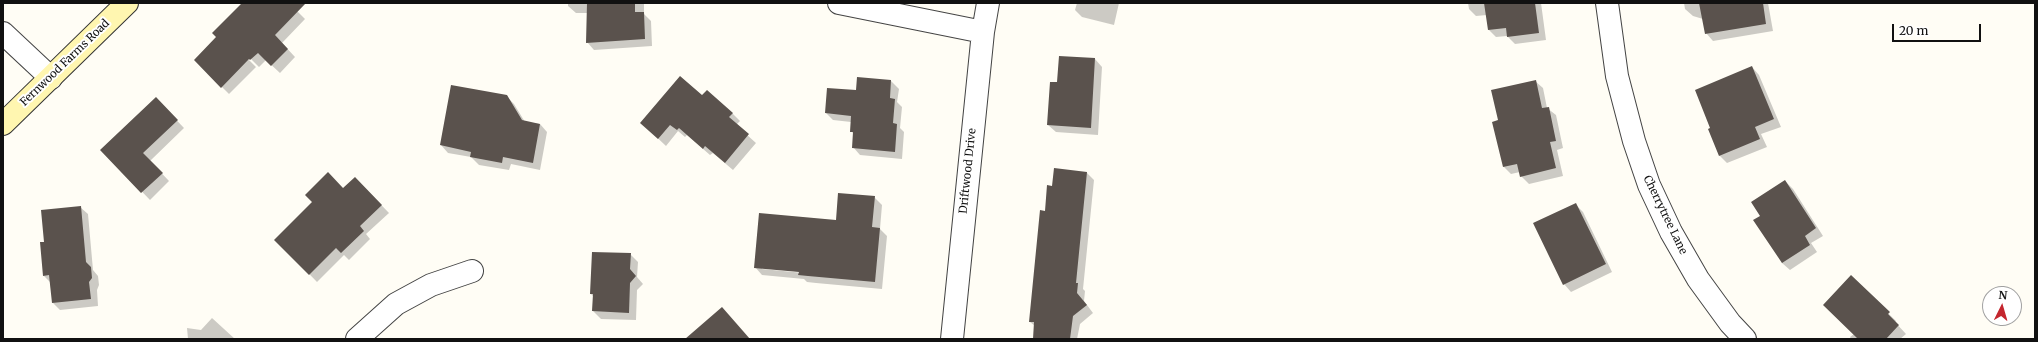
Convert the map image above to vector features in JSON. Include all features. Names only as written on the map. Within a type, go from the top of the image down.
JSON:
[{"type":"street","name":"Fernwood Farms Road","points":[[3,124],[127,3]]},
{"type":"street","points":[[839,3],[983,32]]},
{"type":"street","name":"Driftwood Drive","points":[[952,339],[983,32],[988,3]]},
{"type":"street","name":"Cherrytree Lane","points":[[1607,3],[1617,76],[1634,141],[1649,185],[1671,232],[1698,279],[1730,322],[1745,339]]},
{"type":"street","points":[[3,33],[51,78]]},
{"type":"street","points":[[357,339],[396,304],[431,286],[472,271]]},
{"type":"building","points":[[242,3],[306,3],[275,35],[288,49],[271,66],[258,53],[250,60],[249,59],[221,88],[194,60],[216,37],[212,33]]},
{"type":"building","points":[[587,3],[635,3],[635,12],[644,12],[645,39],[586,43]]},
{"type":"building","points":[[1484,3],[1535,3],[1539,33],[1507,37],[1506,28],[1488,30]]},
{"type":"building","points":[[1699,3],[1763,3],[1766,24],[1705,34]]},
{"type":"building","points":[[1059,56],[1095,58],[1091,128],[1047,125],[1050,82],[1057,82]]},
{"type":"building","points":[[1752,66],[1774,119],[1755,127],[1760,139],[1719,156],[1695,90]]},
{"type":"building","points":[[680,76],[702,95],[707,90],[733,113],[729,117],[749,134],[725,163],[705,146],[703,149],[679,128],[677,130],[670,125],[658,139],[640,123]]},
{"type":"building","points":[[857,77],[891,80],[890,98],[895,99],[893,123],[897,124],[895,152],[852,148],[853,132],[850,132],[851,116],[825,113],[827,88],[856,90]]},
{"type":"building","points":[[1536,80],[1542,108],[1549,107],[1556,141],[1550,142],[1556,168],[1520,177],[1517,164],[1503,167],[1492,122],[1498,120],[1491,90]]},
{"type":"building","points":[[451,85],[507,95],[522,120],[540,124],[533,163],[503,157],[502,163],[470,157],[471,152],[440,145]]},
{"type":"building","points":[[156,97],[178,120],[143,153],[163,173],[141,193],[100,150]]},
{"type":"building","points":[[1054,168],[1087,172],[1076,283],[1078,283],[1077,293],[1087,305],[1073,316],[1070,339],[1033,339],[1034,322],[1029,322],[1040,210],[1045,211],[1047,185],[1052,186]]},
{"type":"building","points":[[328,172],[343,188],[355,177],[382,205],[360,226],[364,231],[341,253],[336,248],[309,275],[274,240],[312,202],[305,195]]},
{"type":"building","points":[[1785,180],[1816,228],[1805,236],[1810,245],[1782,263],[1753,220],[1760,216],[1751,202]]},
{"type":"building","points":[[838,193],[875,196],[872,227],[880,228],[875,282],[798,275],[799,272],[754,268],[759,213],[836,220]]},
{"type":"building","points":[[1576,203],[1606,264],[1563,285],[1533,223]]},
{"type":"building","points":[[81,206],[86,262],[91,267],[92,278],[89,282],[91,299],[52,303],[49,275],[43,276],[40,242],[44,242],[41,210]]},
{"type":"building","points":[[592,252],[631,253],[630,269],[636,276],[630,283],[629,313],[592,311],[593,294],[590,294]]},
{"type":"building","points":[[1851,275],[1890,312],[1888,314],[1899,325],[1886,339],[1858,339],[1823,305]]},
{"type":"building","points":[[722,307],[750,339],[685,339]]}]
